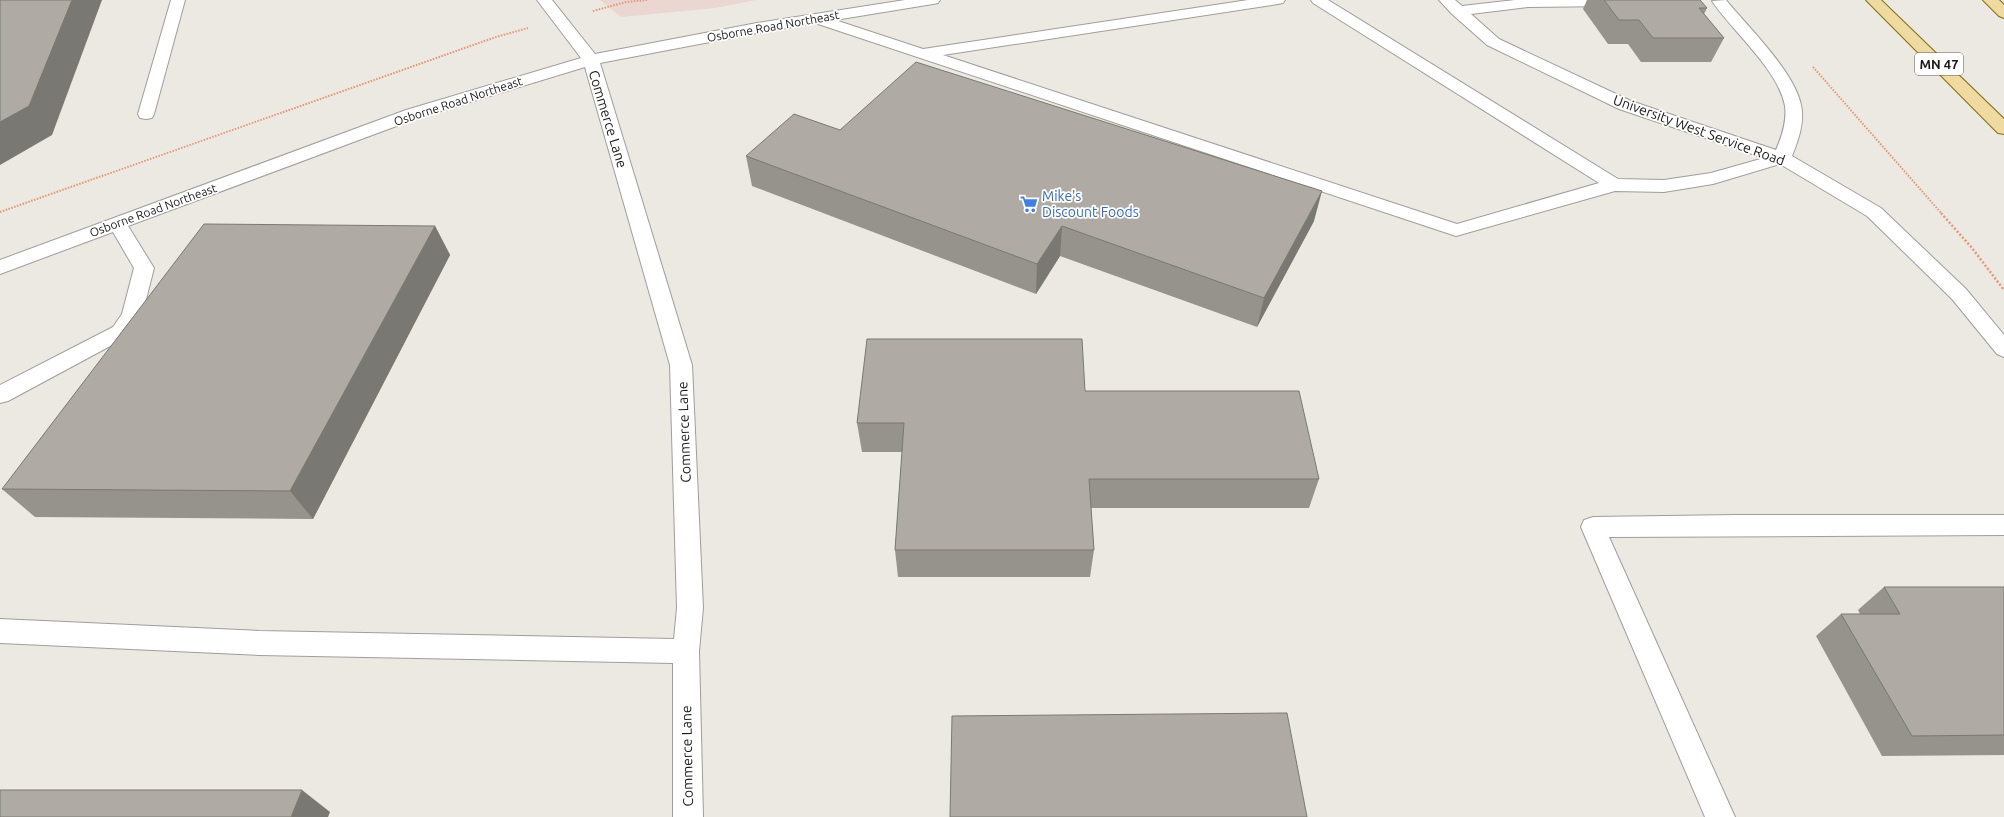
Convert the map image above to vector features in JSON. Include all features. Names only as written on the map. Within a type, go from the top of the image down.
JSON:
[{"type":"main road","name":"MN 47","points":[[1873,0],[2004,129]]},
{"type":"main road","points":[[1990,0],[2004,12]]},
{"type":"street","points":[[146,114],[178,0]]},
{"type":"street","points":[[544,0],[591,60]]},
{"type":"street","name":"Osborne Road Northeast","points":[[0,267],[412,114],[591,60],[817,18],[846,7],[934,0]]},
{"type":"street","points":[[920,53],[1278,0]]},
{"type":"street","points":[[1318,0],[1614,185]]},
{"type":"street","points":[[817,18],[1456,230],[1614,185],[1664,186],[1713,178],[1782,158],[1793,131],[1792,105],[1778,74],[1713,0]]},
{"type":"street","points":[[1452,6],[1526,1],[1631,2]]},
{"type":"street","name":"University West Service Road","points":[[1452,6],[1493,42],[1624,105],[1782,158],[1874,212],[1959,294],[2004,349]]},
{"type":"street","name":"Commerce Lane","points":[[591,60],[681,365],[690,608],[686,651],[688,817]]},
{"type":"street","points":[[0,395],[120,332],[132,315],[144,268],[117,223]]},
{"type":"street","points":[[1720,817],[1593,527],[1736,524],[2004,525]]},
{"type":"street","points":[[0,631],[259,643],[686,651]]},
{"type":"path","points":[[0,212],[496,37],[626,2],[647,0]]},
{"type":"path","points":[[1808,62],[1972,248],[2004,290]]},
{"type":"shaded area","points":[[600,0],[756,0],[715,8],[621,17]]},
{"type":"building","points":[[0,0],[72,0],[29,106],[0,122]]},
{"type":"building","points":[[1604,0],[1700,0],[1707,8],[1699,8],[1724,38],[1653,38],[1639,20],[1619,20]]},
{"type":"building","name":"Mike's Discount Foods","points":[[916,62],[1322,191],[1264,298],[1062,226],[1037,264],[746,156],[794,114],[840,130]]},
{"type":"building","points":[[204,224],[435,226],[290,491],[2,489]]},
{"type":"building","points":[[867,339],[1082,339],[1085,391],[1299,391],[1319,479],[1089,479],[1094,550],[895,550],[904,423],[857,423]]},
{"type":"building","points":[[1884,587],[2004,587],[2004,735],[1912,736],[1841,614],[1900,614]]},
{"type":"building","points":[[1287,713],[1307,817],[950,817],[952,716]]},
{"type":"building","points":[[0,790],[302,790],[291,817],[0,817]]},
{"type":"place","name":"Mike's Discount Foods","points":[[1029,204]]}]
